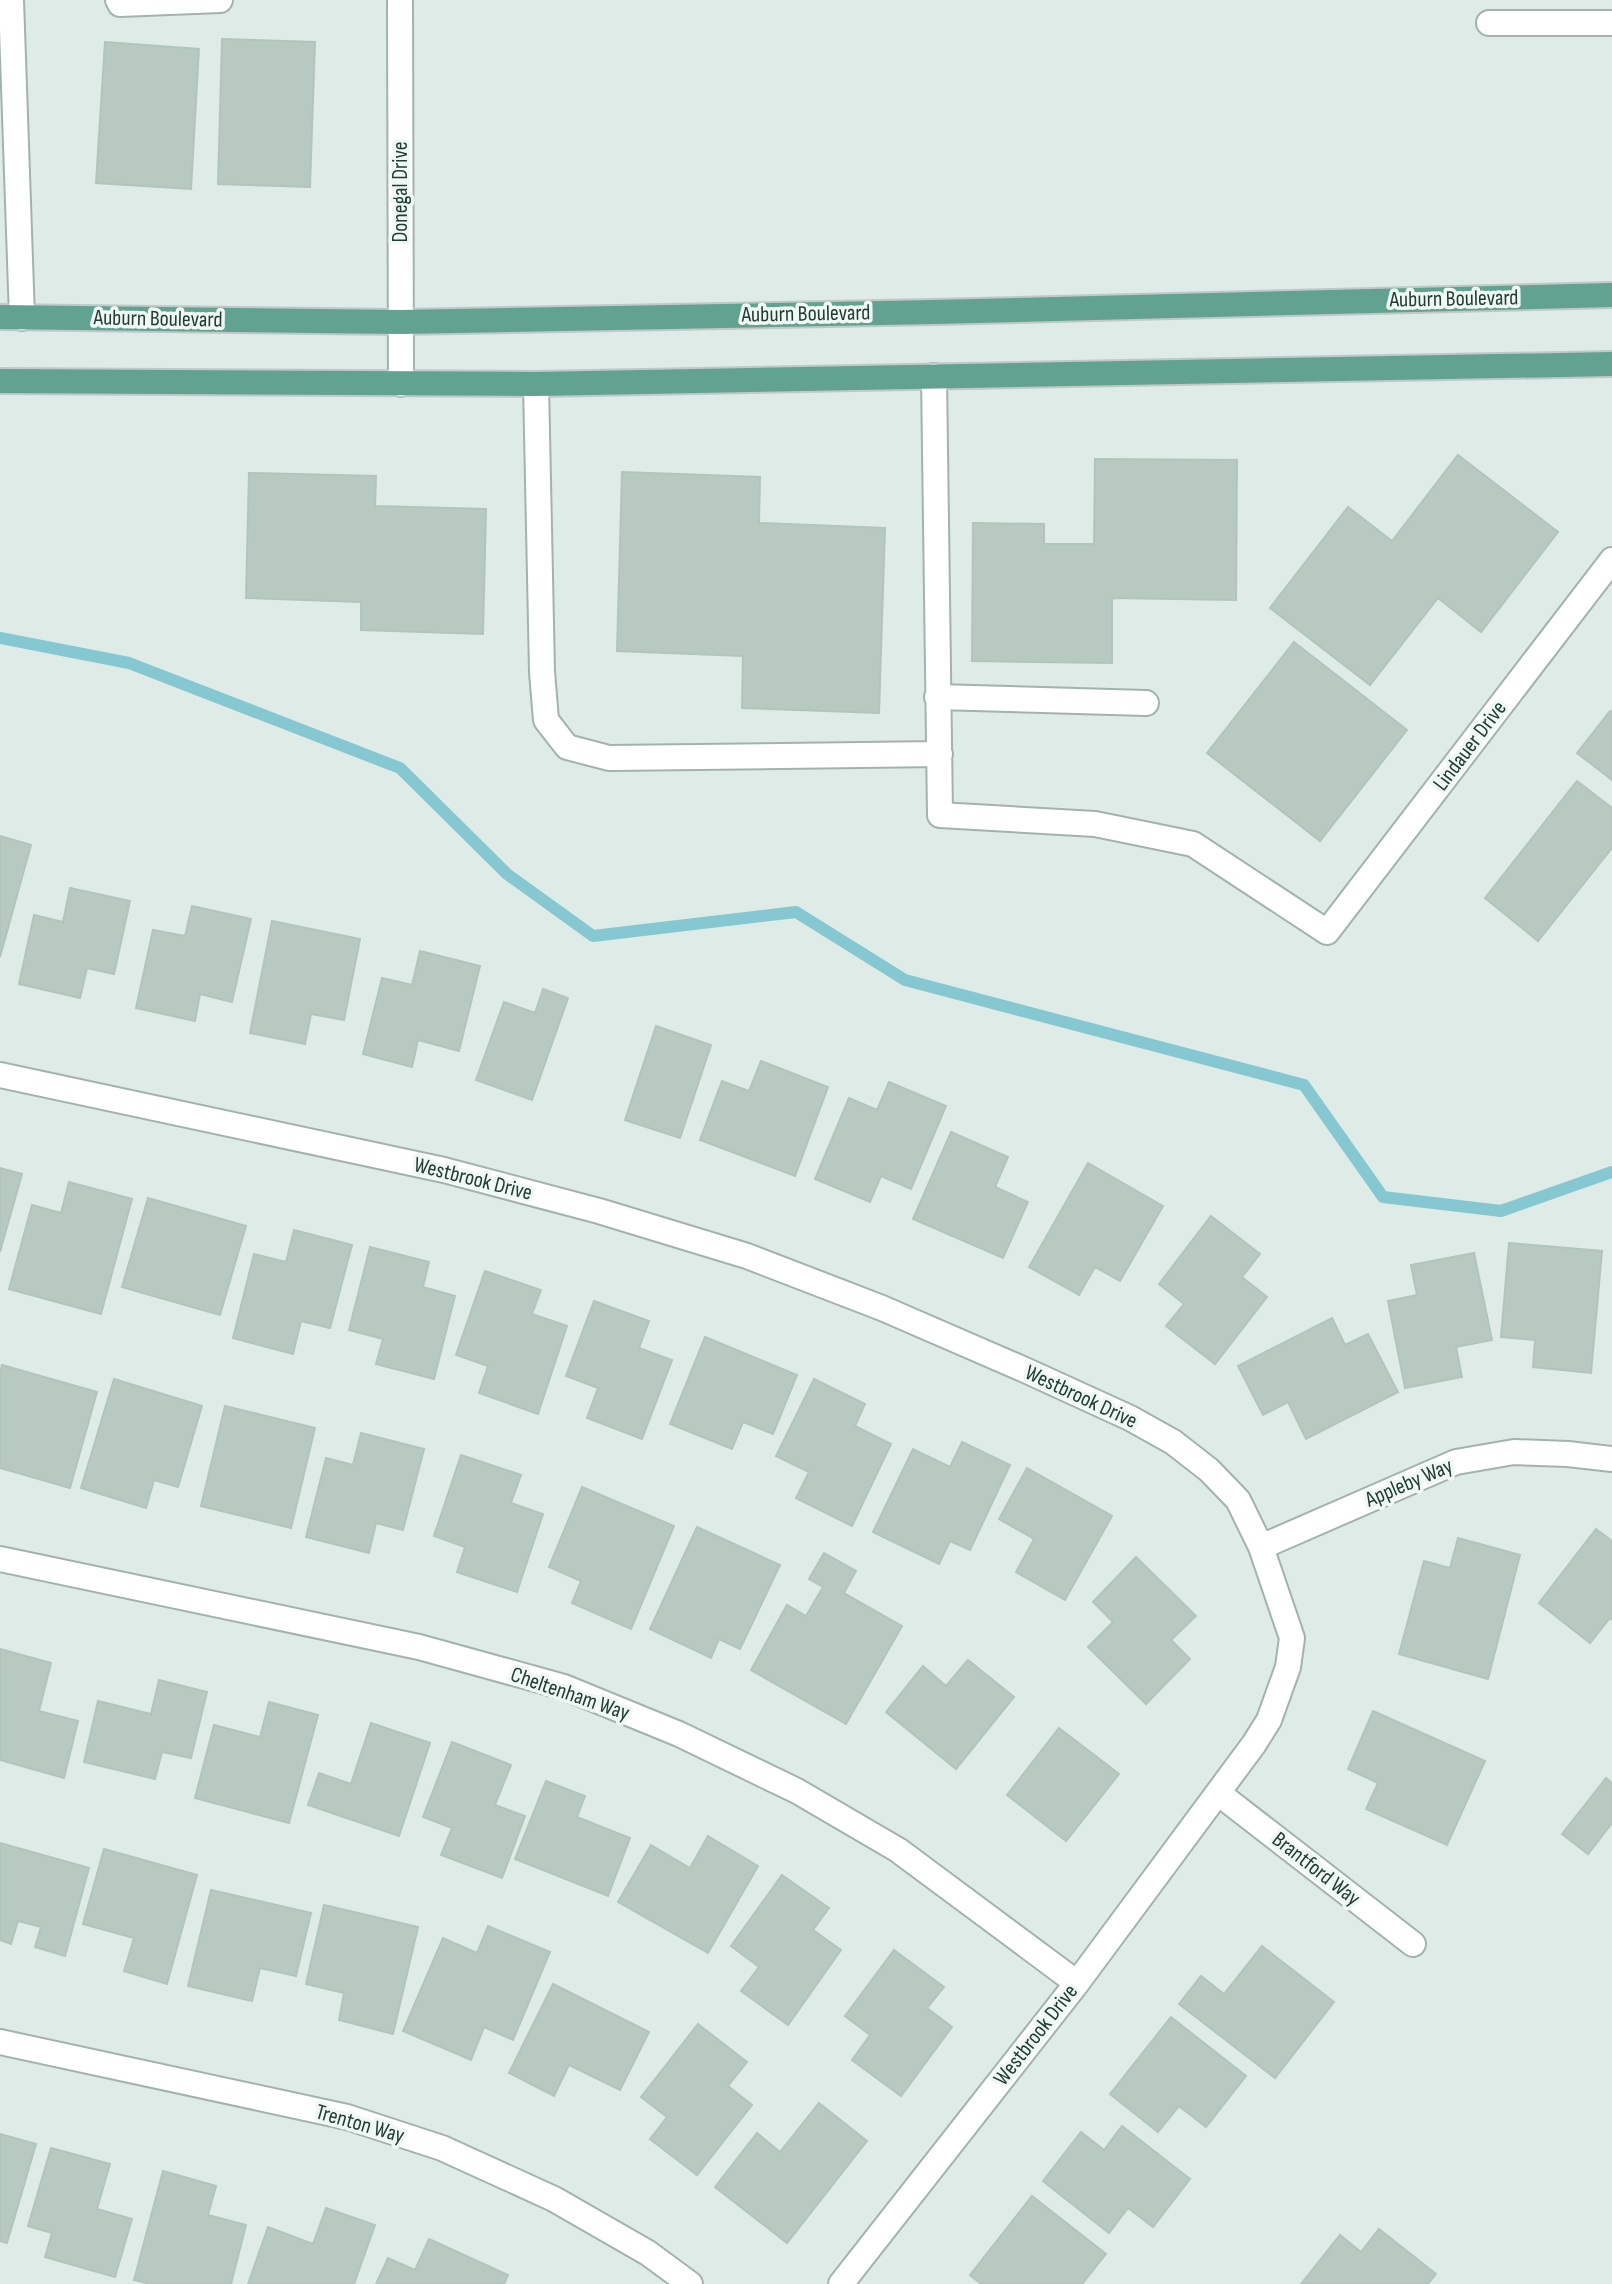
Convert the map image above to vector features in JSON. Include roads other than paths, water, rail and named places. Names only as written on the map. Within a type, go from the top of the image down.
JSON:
[{"type":"main road","name":"Auburn Boulevard","points":[[11,318],[401,322],[919,313],[1612,295]]},
{"type":"main road","points":[[0,381],[536,384],[1612,364]]},
{"type":"street","points":[[11,0],[11,318]]},
{"type":"street","points":[[118,0],[120,4],[220,0]]},
{"type":"street","name":"Donegal Drive","points":[[400,0],[401,384]]},
{"type":"street","points":[[1489,23],[1612,23]]},
{"type":"street","points":[[536,384],[542,672],[546,720],[567,747],[609,758],[940,754],[934,376]]},
{"type":"street","name":"Lindauer Drive","points":[[940,754],[940,815],[1095,824],[1193,844],[1327,932],[1612,560]]},
{"type":"street","points":[[937,697],[1146,703]]},
{"type":"street","name":"Westbrook Drive","points":[[0,1075],[444,1170],[599,1211],[747,1256],[882,1308],[1130,1418],[1173,1442],[1209,1470],[1238,1500],[1261,1547],[1292,1638],[1288,1667],[1269,1720],[1077,1983],[841,2284]]},
{"type":"street","name":"Appleby Way","points":[[1261,1547],[1456,1462],[1514,1452],[1612,1459]]},
{"type":"street","name":"Cheltenham Way","points":[[0,1559],[419,1647],[564,1687],[679,1734],[809,1799],[898,1850],[1077,1983]]},
{"type":"street","name":"Brantford Way","points":[[1218,1793],[1413,1944]]},
{"type":"street","name":"Trenton Way","points":[[0,2042],[347,2117],[442,2148],[554,2199],[648,2253],[690,2284]]},
{"type":"waterway","points":[[0,638],[129,663],[400,768],[507,874],[593,936],[796,912],[905,980],[1304,1085],[1383,1197],[1501,1211],[1612,1172]]}]
